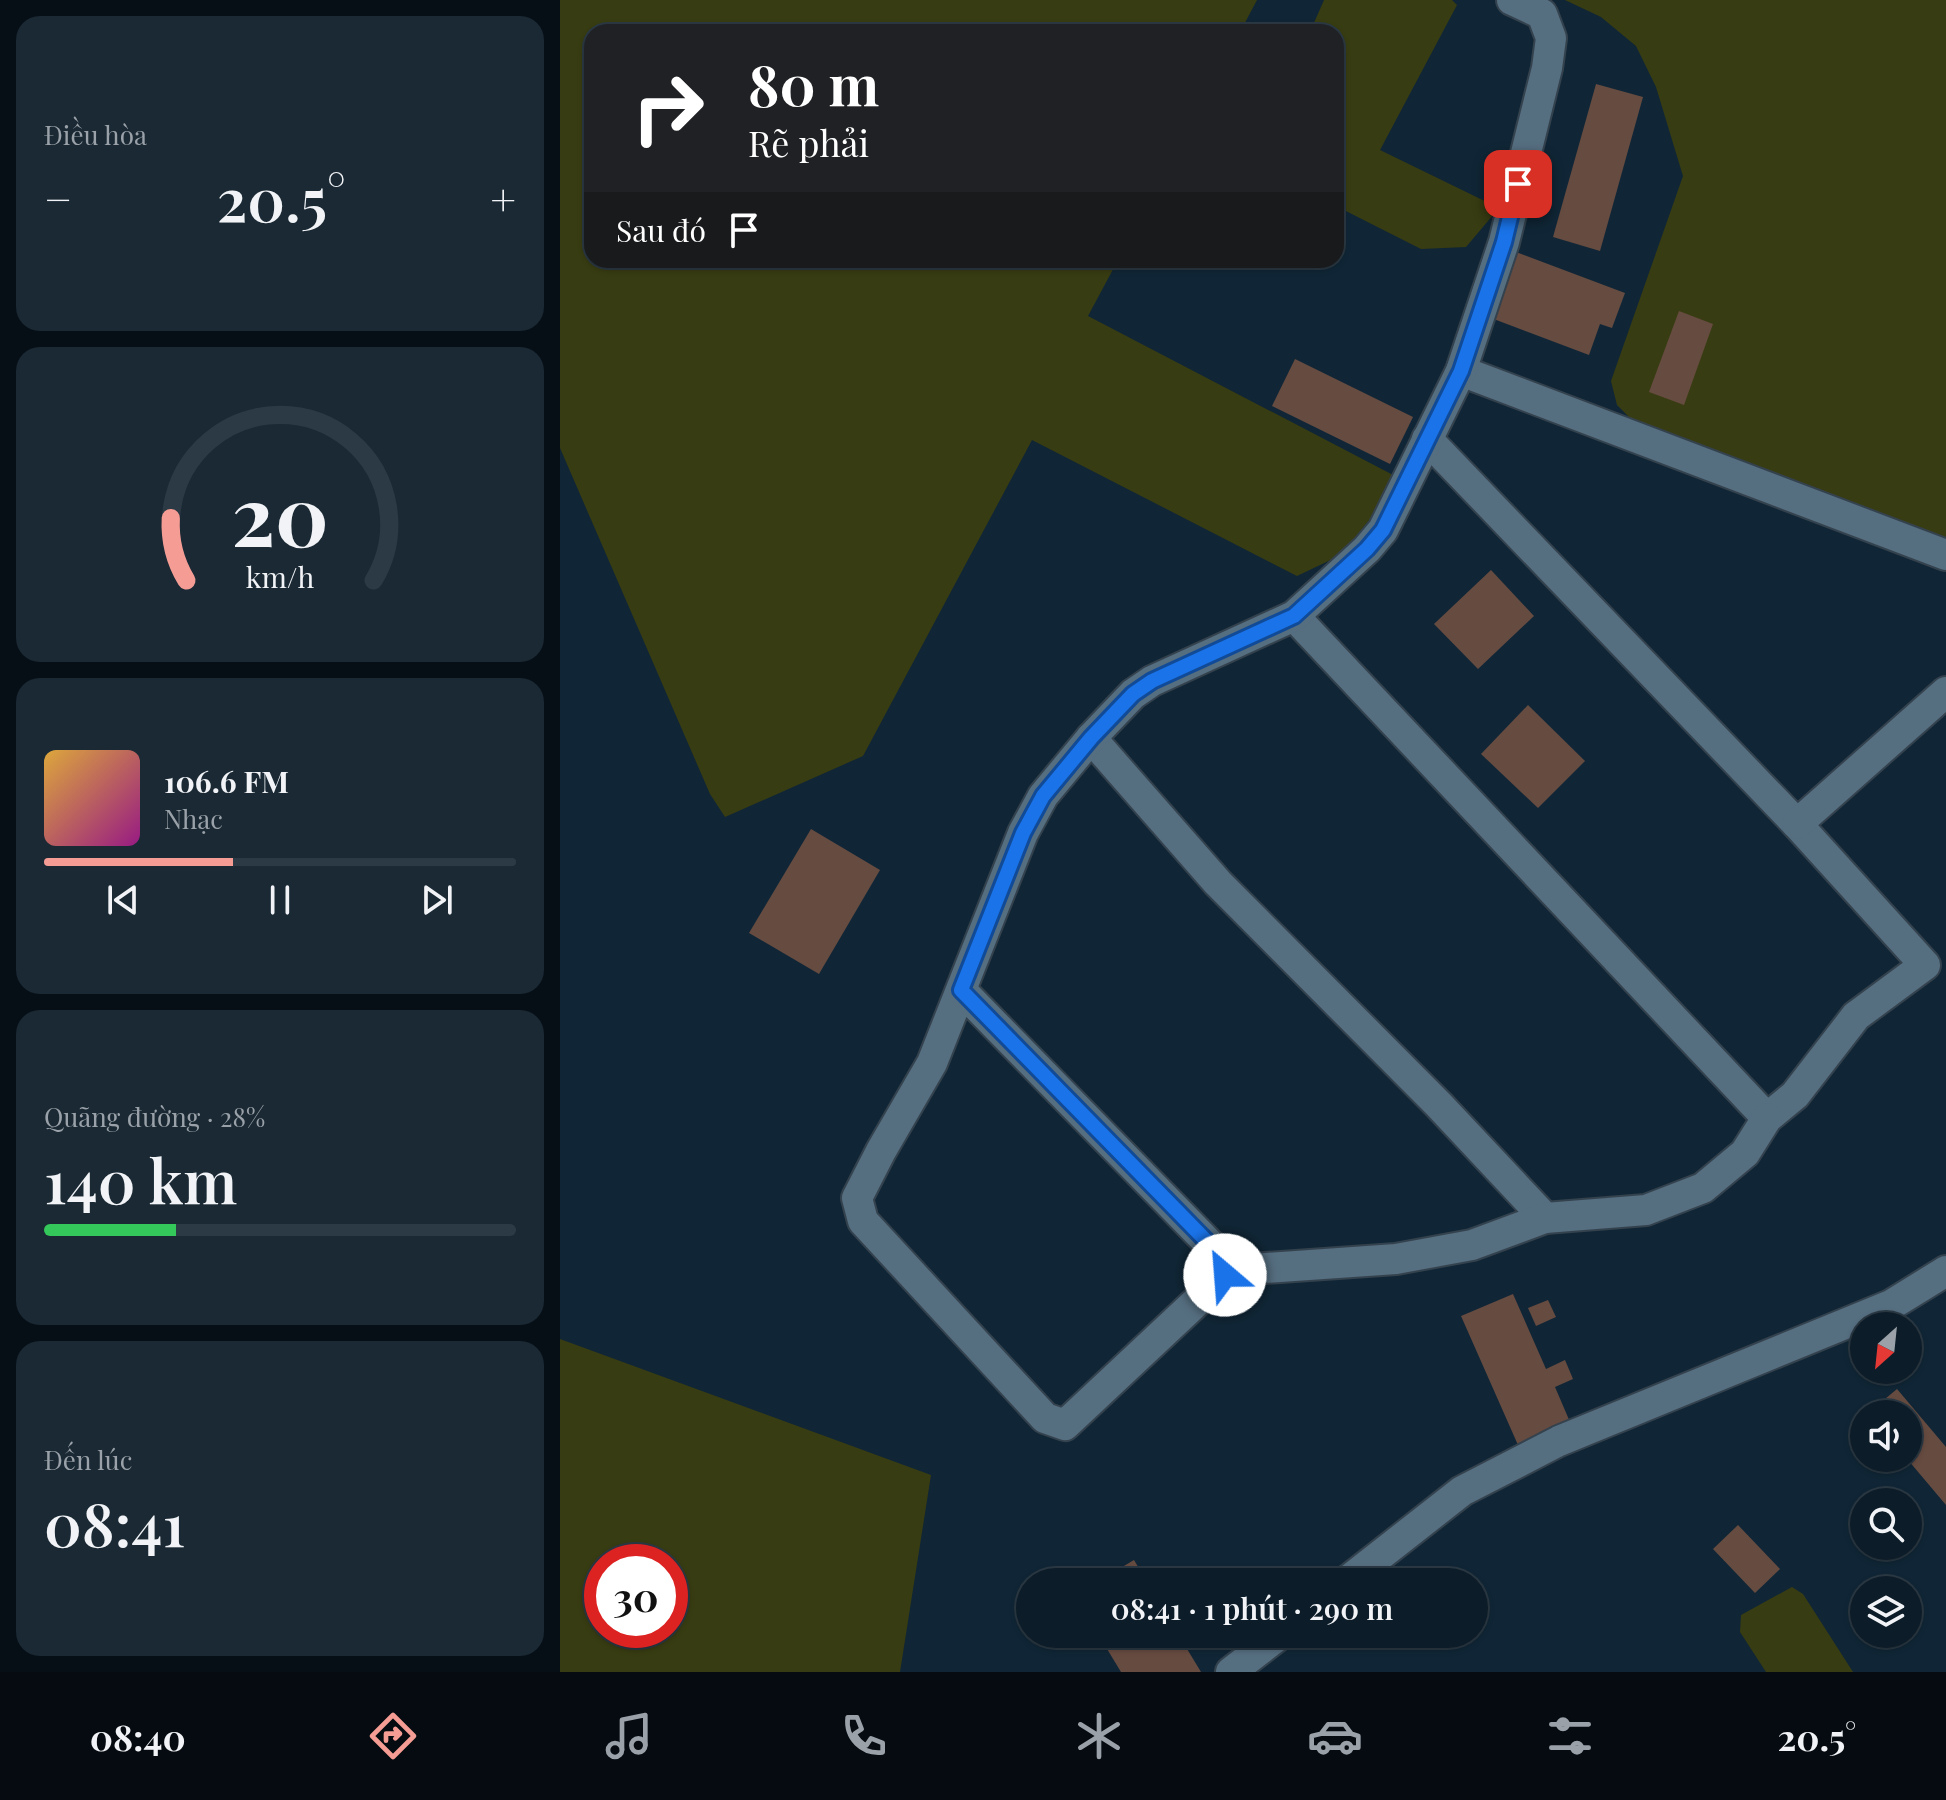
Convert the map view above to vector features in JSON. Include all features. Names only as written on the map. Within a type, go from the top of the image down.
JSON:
[{"type":"street","points":[[1427,439],[1797,824],[1925,965],[1856,1016],[1795,1095],[1767,1118],[1745,1153],[1703,1188],[1646,1210],[1545,1218],[1472,1245],[1396,1259],[1251,1269],[1225,1275],[1065,1425],[1045,1418],[863,1221],[857,1198],[932,1063],[1023,833],[1043,796],[1133,694],[1152,681],[1294,616],[1367,549],[1383,530],[1427,439],[1461,371],[1504,242],[1547,68],[1551,38],[1542,14],[1512,0]]},
{"type":"street","points":[[1461,371],[1946,555]]},
{"type":"street","points":[[1294,616],[1767,1118]]},
{"type":"street","points":[[1797,824],[1946,692]]},
{"type":"street","points":[[1091,738],[1218,883],[1439,1105],[1545,1218]]},
{"type":"street","points":[[961,990],[1226,1261],[1225,1275]]},
{"type":"street","points":[[1364,1568],[1462,1491],[1559,1441],[1891,1305],[1946,1271]]},
{"type":"street","points":[[1231,1672],[1262,1648]]},
{"type":"green space","points":[[560,0],[1257,0],[1244,24],[584,24],[584,268],[1114,268],[1088,316],[1395,476],[1383,503],[1341,555],[1297,576],[1032,440],[863,756],[725,817],[710,794],[560,448]]},
{"type":"green space","points":[[1324,0],[1452,0],[1457,5],[1380,150],[1499,208],[1466,247],[1421,249],[1344,210],[1344,24],[1314,24]]},
{"type":"green space","points":[[1565,0],[1946,0],[1946,542],[1636,424],[1617,405],[1611,381],[1683,176],[1656,87],[1636,46],[1601,17]]},
{"type":"green space","points":[[560,1339],[931,1475],[900,1672],[560,1672]]},
{"type":"green space","points":[[1792,1587],[1803,1594],[1853,1672],[1766,1672],[1740,1632],[1741,1615]]},
{"type":"building","points":[[1596,84],[1643,97],[1600,251],[1553,237]]},
{"type":"building","points":[[1516,252],[1625,293],[1612,328],[1600,324],[1589,355],[1491,318]]},
{"type":"building","points":[[1679,311],[1713,324],[1684,405],[1649,392]]},
{"type":"building","points":[[1295,359],[1413,417],[1390,464],[1272,406]]},
{"type":"building","points":[[1491,570],[1534,616],[1478,669],[1434,624]]},
{"type":"building","points":[[1528,705],[1585,761],[1538,808],[1481,754]]},
{"type":"building","points":[[811,829],[880,870],[819,974],[749,933]]},
{"type":"building","points":[[1513,1294],[1546,1369],[1565,1360],[1573,1379],[1555,1387],[1570,1422],[1518,1445],[1461,1316]]},
{"type":"building","points":[[1548,1300],[1556,1317],[1536,1326],[1528,1308]]},
{"type":"building","points":[[1897,1389],[1906,1400],[1884,1400]]},
{"type":"building","points":[[1922,1419],[1946,1447],[1946,1505],[1918,1472],[1922,1472]]},
{"type":"building","points":[[1738,1525],[1780,1569],[1755,1593],[1713,1549]]},
{"type":"building","points":[[1134,1560],[1139,1568],[1121,1568]]},
{"type":"building","points":[[1106,1648],[1186,1648],[1201,1672],[1121,1672]]},
{"type":"route","points":[[1225,1275],[1226,1261],[961,990],[1023,833],[1043,796],[1091,738],[1133,694],[1152,681],[1294,616],[1367,549],[1383,530],[1461,371],[1504,242],[1518,184]]}]
